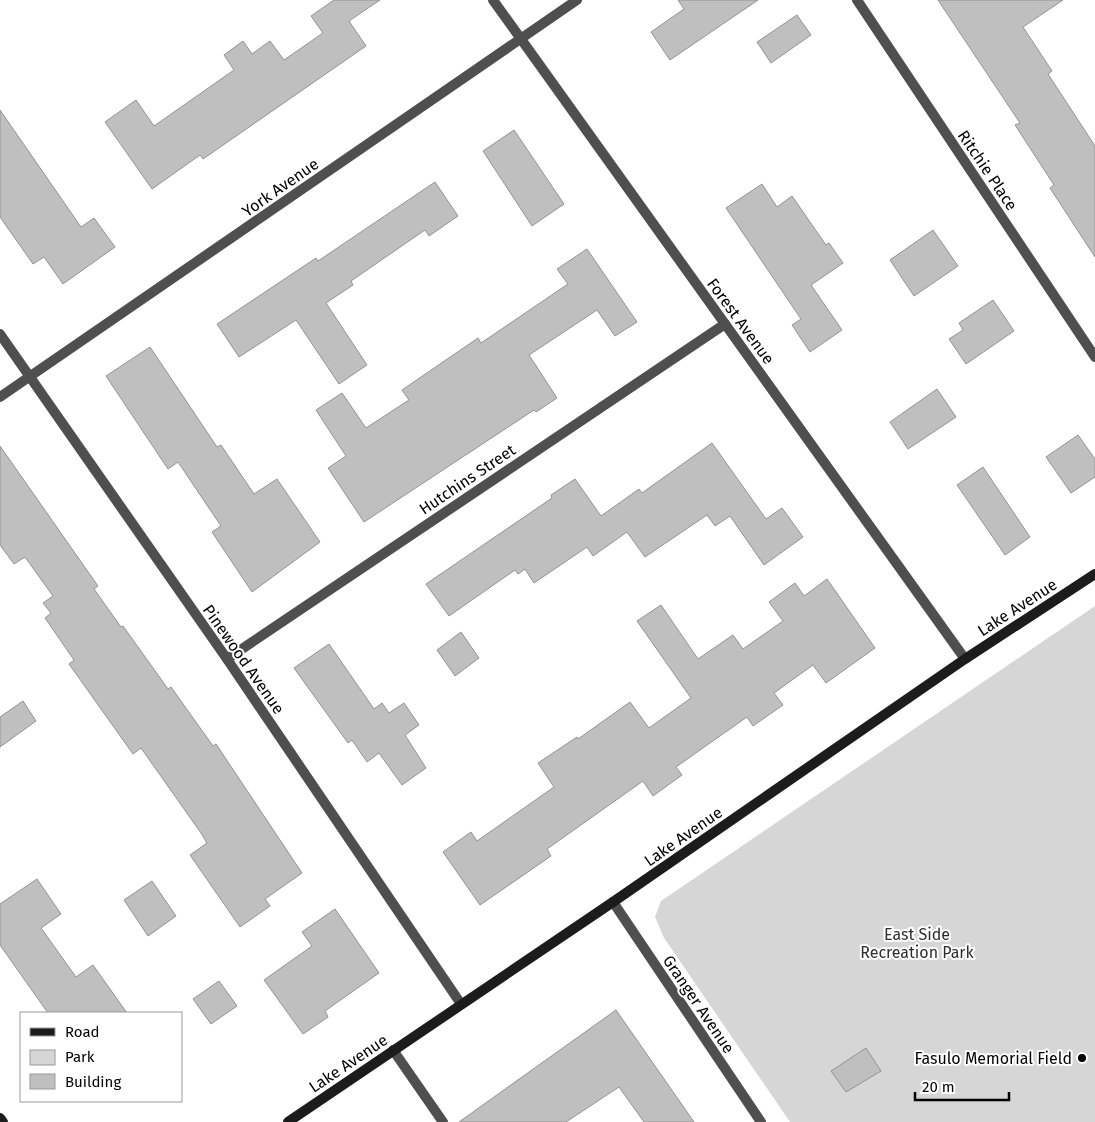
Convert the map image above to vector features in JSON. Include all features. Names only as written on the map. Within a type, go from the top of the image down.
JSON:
[{"type":"main road","name":"Lake Avenue","points":[[288,1122],[613,902],[965,659],[1095,574]]},
{"type":"main road","points":[[0,1118],[3,1122]]},
{"type":"street","name":"Forest Avenue","points":[[493,0],[965,659]]},
{"type":"street","name":"York Avenue","points":[[0,397],[577,0]]},
{"type":"street","name":"Ritchie Place","points":[[857,0],[1095,357]]},
{"type":"street","name":"Hutchins Street","points":[[227,659],[725,324]]},
{"type":"street","name":"Pinewood Avenue","points":[[0,334],[227,659],[461,1004]]},
{"type":"street","name":"Granger Avenue","points":[[613,902],[761,1122]]},
{"type":"street","points":[[393,1050],[443,1122]]},
{"type":"green space","name":"East Side Recreation Park","points":[[1095,606],[1095,1122],[790,1122],[664,938],[655,917],[661,901]]},
{"type":"building","points":[[334,0],[380,0],[349,21],[366,46],[203,159],[200,155],[152,189],[105,122],[136,100],[154,126],[234,70],[224,55],[243,41],[252,54],[270,41],[284,60],[323,33],[311,16]]},
{"type":"building","points":[[678,0],[758,0],[670,60],[651,32],[684,9]]},
{"type":"building","points":[[938,0],[1063,0],[1023,27],[1052,71],[1048,74],[1095,146],[1095,257],[1050,188],[1054,185],[1015,125],[1020,123]]},
{"type":"building","points":[[797,15],[811,35],[771,63],[757,42]]},
{"type":"building","points":[[0,110],[81,227],[94,218],[115,247],[63,284],[44,257],[33,264],[0,217]]},
{"type":"building","points":[[514,130],[564,204],[532,226],[483,151]]},
{"type":"building","points":[[435,182],[458,216],[429,236],[425,230],[351,281],[353,285],[326,303],[367,365],[339,384],[296,320],[239,357],[217,324],[316,258],[318,261]]},
{"type":"building","points":[[762,184],[777,207],[792,196],[826,245],[829,243],[843,263],[811,285],[842,330],[810,352],[792,325],[801,319],[726,208]]},
{"type":"building","points":[[933,230],[958,266],[914,296],[890,260]]},
{"type":"building","points":[[587,249],[637,322],[615,336],[597,310],[529,355],[557,398],[536,412],[534,410],[364,522],[328,468],[346,456],[316,410],[342,393],[366,428],[409,400],[402,390],[478,338],[481,343],[568,284],[557,269]]},
{"type":"building","points":[[993,300],[1014,331],[966,364],[949,339],[963,330],[959,323]]},
{"type":"building","points":[[150,347],[217,447],[221,445],[254,494],[277,479],[320,542],[252,592],[212,532],[221,526],[178,462],[168,469],[106,376]]},
{"type":"building","points":[[937,389],[956,417],[908,449],[890,422]]},
{"type":"building","points":[[1078,435],[1095,459],[1095,477],[1071,493],[1046,457]]},
{"type":"building","points":[[712,443],[766,519],[782,508],[803,537],[764,565],[730,516],[715,526],[707,515],[645,557],[627,532],[593,556],[587,547],[534,583],[525,569],[518,574],[515,570],[449,616],[426,584],[552,498],[551,495],[575,479],[601,516],[639,489],[642,493]]},
{"type":"building","points":[[0,446],[98,586],[94,589],[168,689],[171,687],[213,746],[216,744],[302,873],[265,899],[270,906],[240,927],[190,855],[207,843],[201,833],[141,748],[133,754],[69,664],[74,660],[45,618],[51,613],[43,603],[53,596],[25,557],[14,564],[0,545]]},
{"type":"building","points":[[983,467],[1030,537],[1005,555],[957,485]]},
{"type":"building","points":[[827,579],[875,648],[826,683],[813,665],[774,693],[783,705],[753,726],[747,717],[676,767],[682,775],[653,796],[643,781],[547,849],[551,856],[480,905],[443,852],[471,832],[477,841],[554,787],[538,763],[577,737],[578,739],[630,702],[649,728],[691,698],[637,621],[661,605],[698,659],[733,635],[743,649],[783,621],[769,602],[795,583],[804,596]]},
{"type":"building","points":[[461,632],[479,658],[455,676],[437,650]]},
{"type":"building","points":[[329,644],[374,709],[382,703],[389,713],[404,703],[419,725],[405,735],[426,768],[402,785],[379,753],[367,762],[352,740],[348,743],[294,668]]},
{"type":"building","points":[[23,701],[36,721],[0,747],[0,717]]},
{"type":"building","points":[[37,879],[61,914],[41,928],[76,977],[93,965],[126,1012],[47,1012],[0,945],[0,904]]},
{"type":"building","points":[[152,881],[176,916],[148,936],[124,900]]},
{"type":"building","points":[[335,909],[379,973],[325,1011],[328,1017],[303,1034],[264,980],[312,946],[302,932]]},
{"type":"building","points":[[219,981],[237,1006],[211,1024],[193,999]]},
{"type":"building","points":[[616,1010],[694,1122],[644,1122],[619,1087],[566,1122],[459,1122]]},
{"type":"building","points":[[866,1048],[881,1071],[846,1092],[831,1071]]},
{"type":"place","name":"Fasulo Memorial Field","points":[[1082,1058]]}]
